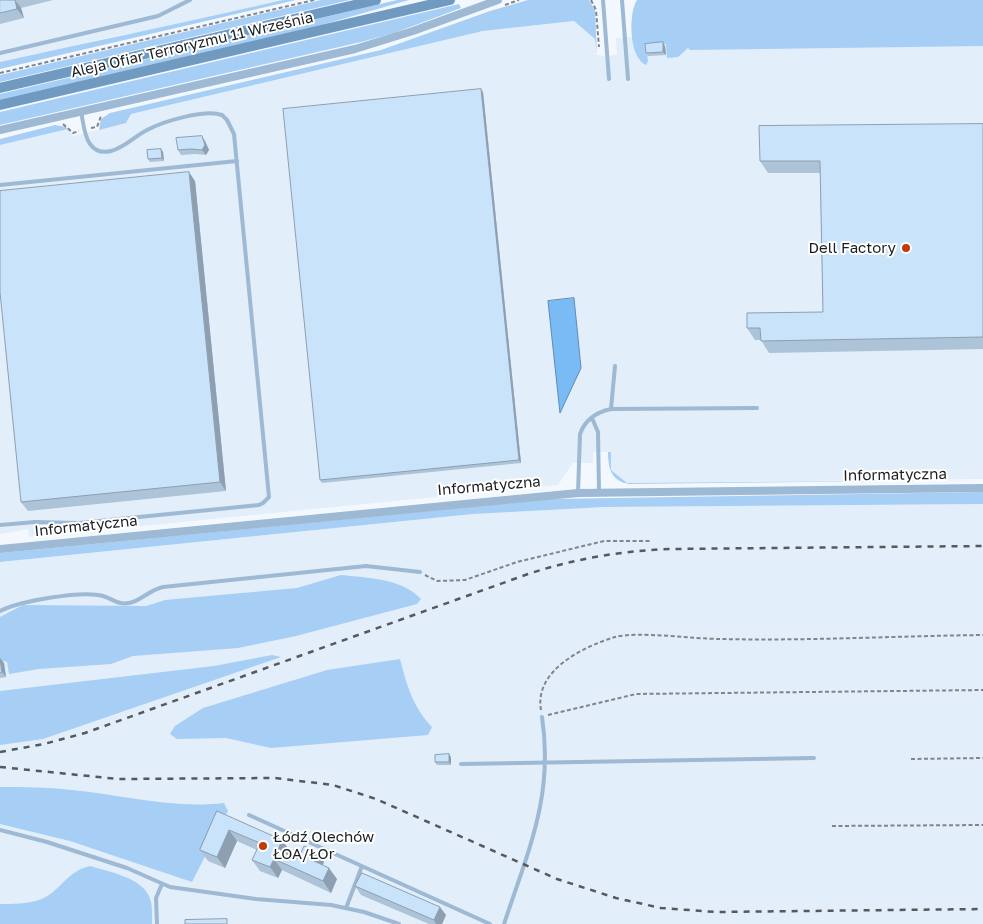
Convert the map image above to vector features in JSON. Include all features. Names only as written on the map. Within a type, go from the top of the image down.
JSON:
[{"type":"street","name":"Aleja Ofiar Terroryzmu 11 Września","points":[[0,88],[376,0]]},
{"type":"street","name":"Aleja Ofiar Terroryzmu 11 Września","points":[[0,106],[450,0]]},
{"type":"street","points":[[0,130],[355,49],[413,32],[498,0]]},
{"type":"street","name":"Informatyczna","points":[[0,549],[578,493],[983,488]]},
{"type":"lane","points":[[0,53],[158,16],[190,0]]},
{"type":"lane","points":[[603,0],[609,79]]},
{"type":"lane","points":[[622,0],[628,79]]},
{"type":"lane","points":[[0,525],[35,522],[79,523],[259,505],[267,500],[270,493],[237,161],[231,126],[222,115],[215,113],[163,123],[149,129],[115,150],[103,152],[94,148],[88,141],[81,111]]},
{"type":"lane","points":[[0,185],[237,161]]},
{"type":"lane","points":[[611,409],[615,366]]},
{"type":"lane","points":[[578,493],[580,434],[583,425],[600,412],[611,409],[758,408]]},
{"type":"lane","points":[[592,418],[598,432],[599,492]]},
{"type":"lane","points":[[0,611],[16,603],[76,595],[103,596],[118,603],[130,603],[151,590],[163,587],[366,566],[420,572]]},
{"type":"lane","points":[[504,924],[539,818],[545,784],[542,717]]},
{"type":"lane","points":[[461,764],[814,758]]},
{"type":"lane","points":[[249,815],[490,924]]},
{"type":"lane","points":[[0,830],[74,850],[127,868],[162,884],[256,899],[323,904],[346,908],[399,924]]},
{"type":"lane","points":[[346,908],[362,866]]},
{"type":"lane","points":[[157,924],[156,898],[162,884]]},
{"type":"path","points":[[0,73],[314,0]]},
{"type":"path","points":[[591,0],[596,10],[599,47]]},
{"type":"path","points":[[420,572],[437,581],[466,580],[517,562],[604,541],[652,540]]},
{"type":"path","points":[[983,635],[722,639],[635,635],[615,637],[571,656],[548,677],[542,687],[540,696],[542,717],[636,694],[983,690]]},
{"type":"path","points":[[911,758],[983,758]]},
{"type":"path","points":[[832,826],[983,825]]},
{"type":"shaded area","points":[[0,0],[283,0],[153,31],[125,34],[0,62]]},
{"type":"shaded area","points":[[283,0],[296,0],[0,69],[0,62]]},
{"type":"shaded area","points":[[321,0],[350,0],[0,82],[0,75]]},
{"type":"shaded area","points":[[397,0],[409,0],[318,26],[0,100],[0,94]]},
{"type":"shaded area","points":[[528,0],[589,0],[595,10],[597,55],[595,39],[574,21],[483,31],[131,114],[126,123],[99,130],[101,119],[110,113],[381,50],[490,11]]},
{"type":"shaded area","points":[[637,0],[983,0],[983,46],[690,50],[688,48],[678,57],[667,58],[666,44],[646,46],[648,61],[646,65],[640,61],[633,45],[631,25]]},
{"type":"shaded area","points":[[459,4],[461,8],[394,33],[361,42],[0,125],[0,112]]},
{"type":"shaded area","points":[[983,15],[983,479],[627,483],[611,470],[611,452],[593,452],[593,463],[573,463],[558,485],[29,537],[28,529],[0,534],[0,145],[68,129],[73,136],[126,123],[131,114],[483,31],[574,21],[595,39],[596,55],[607,56],[617,55],[616,38]]},
{"type":"shaded area","points":[[55,125],[68,129],[0,145],[0,139]]},
{"type":"shaded area","points":[[574,298],[581,368],[560,413],[548,301]]},
{"type":"shaded area","points":[[608,452],[611,452],[611,470],[627,483],[983,480],[629,484],[614,477],[610,468]]},
{"type":"shaded area","points":[[983,492],[983,504],[605,507],[473,514],[0,562],[0,553],[552,499]]},
{"type":"shaded area","points":[[983,504],[983,924],[0,924],[0,562],[473,514],[605,507]]},
{"type":"shaded area","points":[[341,575],[373,578],[394,583],[413,592],[421,599],[417,604],[296,636],[238,648],[133,656],[111,664],[39,669],[9,674],[7,662],[0,660],[0,617],[23,605],[146,606],[165,600],[297,588]]},
{"type":"shaded area","points":[[272,655],[281,657],[43,739],[0,745],[0,691],[214,666]]},
{"type":"shaded area","points":[[400,659],[415,704],[432,727],[428,735],[271,748],[226,738],[177,739],[170,734],[175,726],[203,708],[327,670]]},
{"type":"shaded area","points":[[0,787],[63,789],[167,803],[224,803],[228,811],[192,882],[70,841],[0,824]]},
{"type":"shaded area","points":[[90,866],[123,876],[139,884],[149,896],[152,924],[0,924],[0,904],[25,903],[39,900],[46,897],[75,872]]},
{"type":"building","points":[[0,0],[15,0],[17,9],[0,13]]},
{"type":"building","points":[[663,42],[663,52],[646,53],[645,44]]},
{"type":"building","points":[[481,89],[519,460],[320,480],[283,109]]},
{"type":"building","name":"Dell Factory","points":[[983,124],[983,337],[761,341],[760,328],[747,328],[747,313],[823,312],[820,161],[760,161],[759,126]]},
{"type":"building","points":[[202,136],[205,145],[202,150],[178,150],[176,138]]},
{"type":"building","points":[[161,149],[162,158],[148,159],[147,150]]},
{"type":"building","points":[[189,172],[220,482],[21,502],[0,292],[0,191]]},
{"type":"building","points":[[449,754],[449,762],[435,762],[435,755]]},
{"type":"building","points":[[217,811],[282,840],[278,850],[298,859],[304,846],[316,851],[312,860],[329,868],[323,881],[274,859],[270,867],[252,860],[260,843],[229,830],[217,857],[200,850]]},
{"type":"building","points":[[362,873],[440,907],[434,920],[355,886]]},
{"type":"building","points":[[227,919],[227,924],[185,924],[185,920]]},
{"type":"railway","points":[[0,752],[44,744],[85,733],[528,574],[580,560],[615,554],[669,549],[983,546]]},
{"type":"railway","points":[[0,767],[118,779],[275,778],[333,785],[376,799],[557,879],[616,898],[661,908],[716,912],[983,909]]},
{"type":"place","name":"Dell Factory","points":[[906,248]]},
{"type":"place","name":"Łódź Olechów ŁOA/ŁOr","points":[[263,846]]}]
